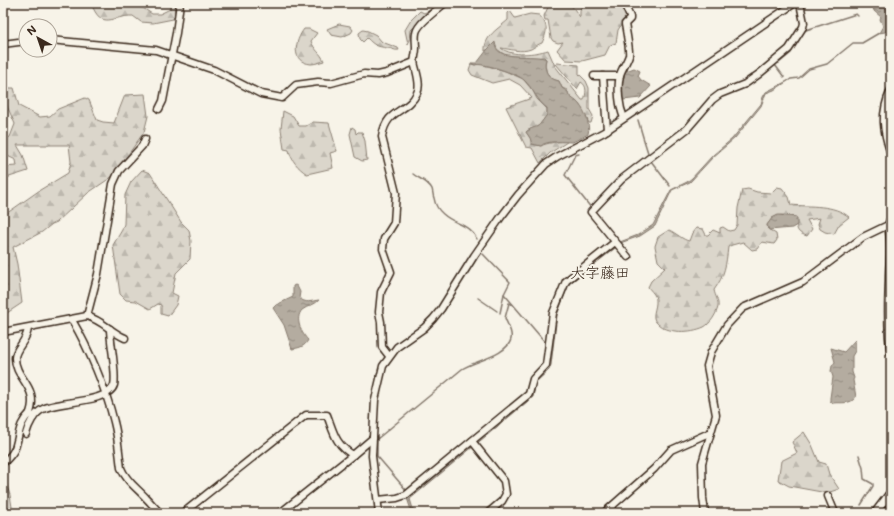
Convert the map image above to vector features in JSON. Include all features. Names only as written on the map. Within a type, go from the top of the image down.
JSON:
[{"type":"main road","points":[[875,513],[891,492]]},
{"type":"street","points":[[159,109],[163,101],[180,3]]},
{"type":"street","points":[[389,356],[382,347],[382,322],[379,312],[381,292],[390,272],[383,249],[384,239],[394,224],[396,193],[382,137],[386,122],[394,113],[414,99],[418,92],[418,77],[414,62],[416,32],[419,26],[445,3]]},
{"type":"street","points":[[624,3],[630,17],[625,24],[629,56],[620,76],[620,110],[624,118]]},
{"type":"street","points":[[377,512],[378,500],[372,456],[375,400],[383,366],[397,347],[424,328],[441,309],[474,256],[501,217],[546,164],[572,148],[591,140],[607,130],[795,3]]},
{"type":"street","points":[[628,257],[590,212],[622,179],[687,129],[712,100],[720,94],[745,84],[789,49],[804,23],[800,3]]},
{"type":"street","points":[[58,41],[156,50],[214,70],[260,94],[282,98],[296,85],[318,82],[331,83],[364,74],[378,75],[414,62]]},
{"type":"street","points":[[3,44],[18,42]]},
{"type":"street","points":[[594,76],[620,76]]},
{"type":"street","points":[[603,76],[607,130]]},
{"type":"street","points":[[891,90],[884,112],[883,125],[891,154]]},
{"type":"street","points":[[87,316],[98,274],[113,184],[119,171],[142,146],[145,139]]},
{"type":"street","points":[[891,217],[888,225],[891,238],[888,289],[889,344],[891,354]]},
{"type":"street","points":[[705,513],[702,463],[709,433],[716,415],[707,366],[711,352],[727,326],[736,313],[743,308],[803,282],[863,237],[888,225]]},
{"type":"street","points":[[378,500],[406,496],[474,443],[529,394],[533,379],[546,365],[553,313],[566,281],[617,244]]},
{"type":"street","points":[[3,332],[87,316],[95,319],[115,334],[125,338]]},
{"type":"street","points":[[72,320],[98,374],[105,394],[114,423],[121,468],[132,486],[160,513]]},
{"type":"street","points":[[26,434],[31,415],[32,400],[30,390],[16,365],[15,358],[16,352],[28,334],[28,328]]},
{"type":"street","points":[[3,463],[16,447],[19,428],[24,418],[42,409],[91,400],[105,394],[114,384],[110,329]]},
{"type":"street","points":[[183,513],[306,415],[327,415],[338,443],[353,455]]},
{"type":"street","points":[[604,513],[654,469],[671,450],[709,433]]},
{"type":"street","points":[[280,513],[373,438]]},
{"type":"street","points":[[474,443],[504,481],[506,494],[502,501],[488,513]]},
{"type":"street","points":[[828,496],[834,513]]},
{"type":"green space","points":[[91,3],[121,3],[143,8],[152,14],[160,14],[170,9],[170,3],[174,3],[175,15],[173,19],[153,23],[141,22],[133,16],[104,20],[95,12]]},
{"type":"green space","points":[[434,3],[440,3],[411,30],[408,44],[405,30],[411,20],[420,11],[424,13],[430,10]]},
{"type":"green space","points":[[547,3],[567,3],[571,5],[580,17],[582,4],[622,3],[627,16],[618,30],[616,43],[610,45],[605,55],[582,61],[566,60],[557,50],[563,42],[558,43],[553,41],[551,38],[548,20],[545,20],[544,16],[549,5]]},
{"type":"green space","points":[[510,11],[515,18],[530,14],[539,15],[544,22],[546,31],[542,43],[531,49],[519,51],[501,48],[517,54],[537,53],[548,50],[555,66],[582,100],[584,100],[586,90],[585,86],[581,82],[577,89],[556,64],[579,65],[579,74],[586,81],[589,88],[589,109],[593,116],[591,123],[589,123],[579,104],[569,96],[567,90],[562,88],[559,81],[552,79],[550,75],[547,74],[545,65],[546,59],[544,57],[535,58],[505,55],[497,49],[495,43],[485,51],[485,46],[489,37],[508,20],[508,13]]},
{"type":"green space","points":[[339,24],[350,26],[353,30],[351,33],[342,37],[331,35],[327,29]]},
{"type":"green space","points":[[304,29],[309,29],[317,33],[311,41],[324,61],[311,64],[304,62],[297,55],[296,50],[298,39]]},
{"type":"green space","points":[[363,30],[376,35],[382,42],[398,48],[399,50],[378,46],[367,38],[363,42],[360,39],[359,33]]},
{"type":"green space","points":[[471,64],[484,65],[505,71],[523,79],[533,91],[537,99],[547,109],[547,115],[540,124],[526,132],[531,139],[531,144],[541,146],[554,142],[567,142],[550,153],[540,163],[532,148],[526,147],[506,107],[532,98],[520,85],[509,79],[492,83],[472,75],[469,70]]},
{"type":"green space","points":[[3,85],[4,88],[14,88],[19,106],[40,117],[50,116],[58,109],[85,98],[89,100],[97,120],[114,123],[125,95],[145,94],[148,116],[144,132],[113,176],[88,193],[57,222],[42,232],[13,247],[17,264],[22,303],[3,314],[3,216],[40,190],[68,173],[71,162],[69,145],[17,145],[23,155],[28,171],[3,179],[3,167],[17,166],[16,160],[3,154],[3,141],[10,137],[15,124],[3,97]]},
{"type":"green space","points":[[283,111],[293,116],[299,126],[306,126],[313,122],[329,123],[337,151],[330,153],[333,168],[307,174],[298,166],[291,157],[289,150],[284,149],[281,129]]},
{"type":"green space","points":[[352,127],[355,129],[356,134],[358,132],[362,132],[365,141],[367,160],[362,161],[355,157],[350,134]]},
{"type":"green space","points":[[142,170],[150,173],[181,222],[189,230],[191,241],[190,259],[176,273],[172,293],[178,296],[176,305],[168,316],[161,314],[161,305],[158,304],[150,309],[136,301],[126,300],[120,294],[113,245],[124,224],[125,195],[131,182]]},
{"type":"green space","points":[[777,187],[782,188],[789,197],[791,205],[829,208],[849,217],[839,225],[834,234],[820,229],[818,224],[820,218],[807,220],[812,229],[807,236],[798,231],[795,217],[786,215],[776,216],[767,225],[768,229],[776,234],[777,240],[774,244],[762,242],[757,249],[752,250],[743,242],[728,247],[724,270],[721,279],[714,290],[718,307],[708,324],[699,329],[686,331],[673,331],[661,327],[654,318],[656,298],[648,287],[651,281],[665,268],[658,261],[655,246],[658,237],[669,230],[689,241],[696,228],[703,229],[706,235],[713,230],[720,233],[720,228],[723,227],[729,231],[734,230],[737,225],[738,208],[742,190],[748,189],[757,192],[771,193]]},
{"type":"green space","points":[[804,432],[812,445],[819,462],[826,464],[829,474],[839,489],[827,493],[789,486],[778,480],[781,461],[797,453],[792,442]]},
{"type":"green space","points":[[3,473],[10,495],[13,513],[3,513]]},
{"type":"water","points":[[872,3],[891,3],[891,25],[885,32],[879,33],[883,26],[880,19],[881,17],[874,11]]},
{"type":"water","points":[[495,42],[496,49],[501,53],[516,56],[541,57],[546,59],[545,67],[549,76],[559,81],[562,88],[579,104],[584,112],[589,126],[588,134],[572,142],[551,142],[541,146],[532,144],[526,132],[540,124],[547,115],[547,108],[540,102],[524,80],[500,69],[471,63],[477,63]]},
{"type":"water","points":[[634,68],[640,71],[638,76],[641,80],[651,86],[640,98],[623,100],[622,102],[620,99],[622,77],[626,71]]},
{"type":"water","points":[[791,79],[774,90],[766,93],[761,106],[735,138],[713,157],[690,182],[672,190],[655,226],[640,236],[623,242],[569,284],[557,315],[551,365],[549,370],[536,382],[533,397],[410,499],[413,509],[412,513],[410,513],[407,498],[532,395],[536,379],[549,366],[555,315],[568,283],[619,243],[594,211],[620,242],[638,235],[653,225],[671,190],[692,178],[713,155],[732,139],[761,104],[766,92]]},
{"type":"water","points":[[778,215],[796,217],[797,225],[792,228],[769,230],[767,225],[772,218]]},
{"type":"water","points":[[295,285],[300,292],[299,298],[302,300],[309,302],[319,300],[302,310],[299,322],[303,334],[308,340],[303,346],[292,349],[284,325],[273,308],[293,297],[293,286]]},
{"type":"water","points":[[855,340],[855,351],[852,356],[852,372],[856,397],[854,400],[845,403],[833,403],[830,401],[833,377],[831,371],[835,362],[831,348],[844,352]]},
{"type":"waterway","points":[[803,32],[856,14],[858,16]]},
{"type":"waterway","points":[[791,79],[799,78],[809,69],[827,64],[853,43],[862,43],[879,33]]},
{"type":"waterway","points":[[779,63],[791,53],[791,50]]},
{"type":"waterway","points":[[775,65],[784,77]]},
{"type":"waterway","points":[[638,120],[649,156]]},
{"type":"waterway","points":[[579,154],[575,155],[565,175],[592,209]]},
{"type":"waterway","points":[[651,161],[670,186]]},
{"type":"waterway","points":[[413,174],[430,186],[438,209],[448,218],[470,230],[477,239]]},
{"type":"waterway","points":[[483,254],[510,282],[504,294],[500,313]]},
{"type":"waterway","points":[[504,294],[545,342]]},
{"type":"waterway","points":[[478,298],[497,311]]},
{"type":"waterway","points":[[407,491],[377,456],[377,439],[462,369],[490,357],[509,345],[511,331],[505,318],[509,303],[513,305]]},
{"type":"waterway","points":[[859,455],[863,468],[864,479],[873,484],[861,505]]},
{"type":"district","name":"大字藤田","points":[[600,273]]}]
